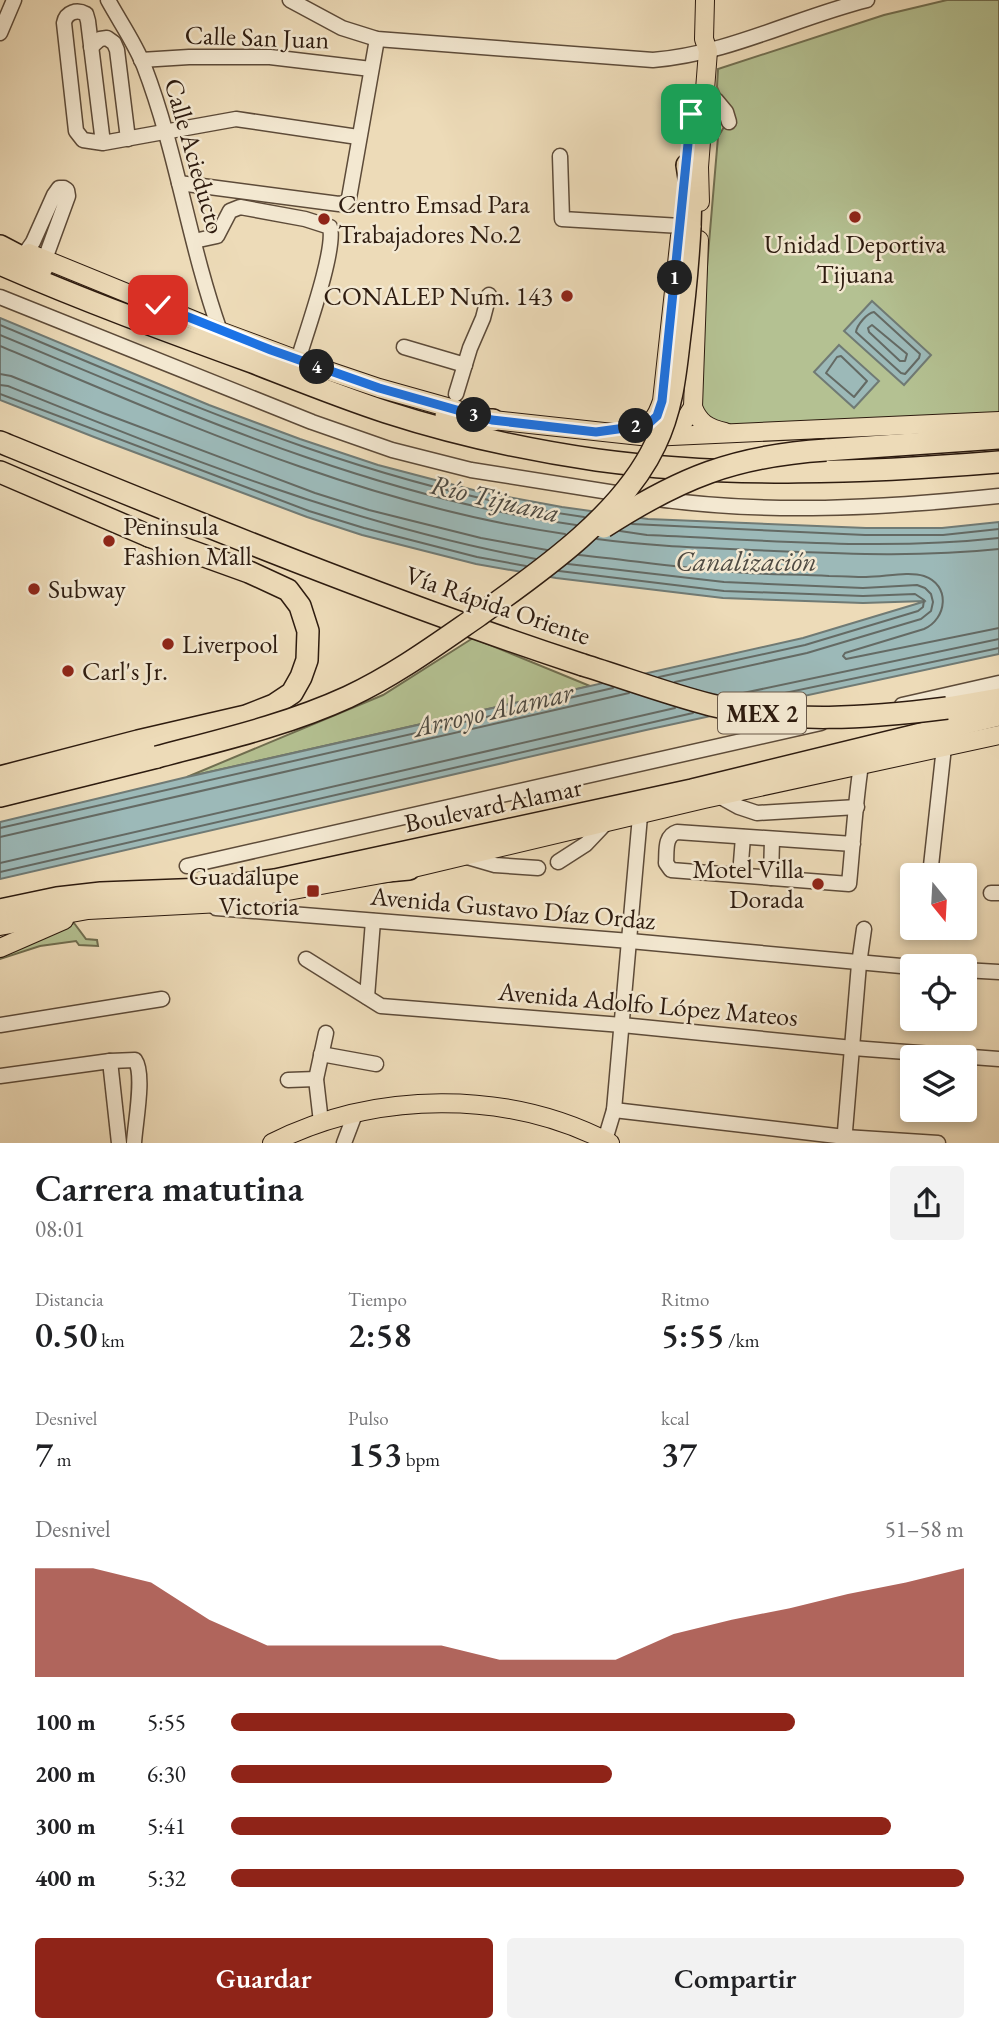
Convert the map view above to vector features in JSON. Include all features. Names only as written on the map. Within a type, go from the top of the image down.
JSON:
[{"type":"highway","points":[[535,573],[613,506],[641,470],[668,411],[675,383],[686,290],[686,227],[691,191],[687,165]]},
{"type":"highway","points":[[0,246],[130,317]]},
{"type":"highway","points":[[0,264],[130,317],[343,397],[474,435],[562,454],[636,464],[785,473],[926,468],[999,462]]},
{"type":"highway","points":[[343,397],[368,399],[471,420],[492,420]]},
{"type":"highway","points":[[0,796],[290,720],[349,696],[425,654],[535,573],[640,504],[682,482],[751,459],[779,453],[999,438]]},
{"type":"highway","name":"Vía Rápida Oriente","points":[[0,442],[331,576],[492,635],[712,705],[778,716],[846,717],[947,708],[997,716]]},
{"type":"highway","points":[[0,472],[149,536],[249,572],[288,590],[300,606],[308,631],[307,660],[301,677],[292,693],[274,705],[246,716],[138,741],[0,779]]},
{"type":"highway","points":[[149,536],[331,576]]},
{"type":"highway","name":"Boulevard Alamar","points":[[0,910],[57,898],[101,893],[205,889],[275,880],[785,768],[997,716]]},
{"type":"highway","points":[[0,779],[157,757]]},
{"type":"highway","points":[[640,816],[785,768]]},
{"type":"highway","points":[[221,903],[275,880],[409,869]]},
{"type":"main road","points":[[705,0],[693,407],[696,417],[702,423],[730,434]]},
{"type":"main road","points":[[687,165],[703,48]]},
{"type":"main road","points":[[596,432],[647,425],[657,416],[662,401],[686,227]]},
{"type":"main road","points":[[0,241],[298,360],[379,388],[492,420],[650,437],[999,421]]},
{"type":"main road","points":[[662,401],[665,415],[673,425],[684,421],[693,407]]},
{"type":"main road","points":[[0,926],[88,910],[221,903],[409,869],[719,796],[944,747],[997,716]]},
{"type":"main road","points":[[0,948],[88,910]]},
{"type":"main road","points":[[272,1143],[294,1138],[321,1122],[355,1114],[406,1106],[448,1104],[493,1106],[550,1118],[607,1142]]},
{"type":"street","points":[[0,33],[14,0]]},
{"type":"street","name":"Calle Acieducto","points":[[108,0],[141,60],[165,131],[220,331]]},
{"type":"street","points":[[290,0],[342,28],[377,39],[653,60],[867,0]]},
{"type":"street","points":[[103,142],[86,14],[81,11],[68,15],[64,23],[76,131],[83,140],[103,142],[128,139],[236,119],[358,137]]},
{"type":"street","points":[[90,47],[107,38],[114,43],[117,50],[128,139]]},
{"type":"street","points":[[179,183],[342,204],[349,198],[377,39]]},
{"type":"street","name":"Calle San Juan","points":[[141,60],[270,57],[371,69]]},
{"type":"street","points":[[702,113],[710,101],[716,100],[726,112],[729,122]]},
{"type":"street","points":[[560,156],[562,219],[686,227]]},
{"type":"street","points":[[26,252],[54,194],[59,188],[64,188],[68,196],[44,259]]},
{"type":"street","points":[[194,241],[217,236],[230,211],[240,207],[305,219],[330,227],[331,240],[325,267],[298,360]]},
{"type":"street","points":[[456,394],[489,295]]},
{"type":"street","points":[[0,297],[312,422],[392,450],[471,470],[666,501],[737,506],[837,508],[999,496]]},
{"type":"street","points":[[404,347],[465,365]]},
{"type":"street","points":[[187,866],[999,683]]},
{"type":"street","points":[[931,863],[944,747]]},
{"type":"street","points":[[853,844],[673,833],[668,839],[666,863],[671,870],[849,884],[861,765]]},
{"type":"street","points":[[719,796],[757,813],[857,807]]},
{"type":"street","points":[[607,1142],[614,1110],[640,816]]},
{"type":"street","points":[[558,862],[586,844],[604,825]]},
{"type":"street","points":[[740,875],[743,837]]},
{"type":"street","points":[[771,878],[772,839]]},
{"type":"street","points":[[464,856],[495,865],[538,867]]},
{"type":"street","name":"Avenida Gustavo Díaz Ordaz","points":[[193,906],[630,941],[900,966]]},
{"type":"street","points":[[367,996],[373,921]]},
{"type":"street","points":[[844,1140],[864,929]]},
{"type":"street","name":"Avenida Adolfo López Mateos","points":[[306,959],[381,1006],[999,1059]]},
{"type":"street","points":[[977,971],[999,972]]},
{"type":"street","points":[[0,1025],[162,999]]},
{"type":"street","points":[[321,1122],[316,1079],[326,1033]]},
{"type":"street","points":[[321,1054],[376,1064]]},
{"type":"street","points":[[0,1076],[131,1059],[138,1063],[139,1077],[134,1143]]},
{"type":"street","points":[[110,1061],[119,1143]]},
{"type":"street","points":[[288,1080],[316,1079]]},
{"type":"street","points":[[614,1110],[844,1140],[938,1143]]},
{"type":"street","points":[[344,1143],[355,1114]]},
{"type":"green space","name":"Unidad Deportiva Tijuana","points":[[947,0],[999,0],[999,417],[729,430],[695,408],[718,137],[730,117],[717,87],[718,69],[884,15]]},
{"type":"green space","points":[[473,638],[590,686],[187,777],[383,695]]},
{"type":"green space","points":[[74,923],[86,939],[97,940],[98,946],[79,945],[76,941],[40,946],[0,959],[0,952]]},
{"type":"water","points":[[872,301],[931,355],[904,385],[844,331]]},
{"type":"water","points":[[0,318],[209,405],[300,439],[378,465],[481,492],[648,519],[866,528],[942,528],[999,522],[999,654],[646,730],[0,879],[0,822],[803,638],[926,601],[863,603],[723,598],[556,578],[476,564],[362,535],[307,517],[0,400]]},
{"type":"water","points":[[839,345],[879,381],[854,408],[814,372]]},
{"type":"place","name":"Unidad Deportiva Tijuana","points":[[855,217]]},
{"type":"place","name":"Centro Emsad Para Trabajadores No.2","points":[[324,219]]},
{"type":"place","name":"CONALEP Num. 143","points":[[567,296]]},
{"type":"place","name":"Peninsula Fashion Mall","points":[[109,541]]},
{"type":"place","name":"Subway","points":[[34,589]]},
{"type":"place","name":"Liverpool","points":[[168,644]]},
{"type":"place","name":"Carl's Jr.","points":[[68,671]]},
{"type":"place","name":"Motel Villa Dorada","points":[[818,884]]},
{"type":"place","name":"Guadalupe Victoria","points":[[313,891]]},
{"type":"route","points":[[158,305],[220,331],[379,388],[492,420],[596,432],[647,425],[657,416],[662,401],[691,114]]},
{"type":"water label","name":"Río Tijuana","points":[[495,498]]},
{"type":"water label","name":"Canalización","points":[[746,561]]},
{"type":"water label","name":"Arroyo Alamar","points":[[493,709]]}]
